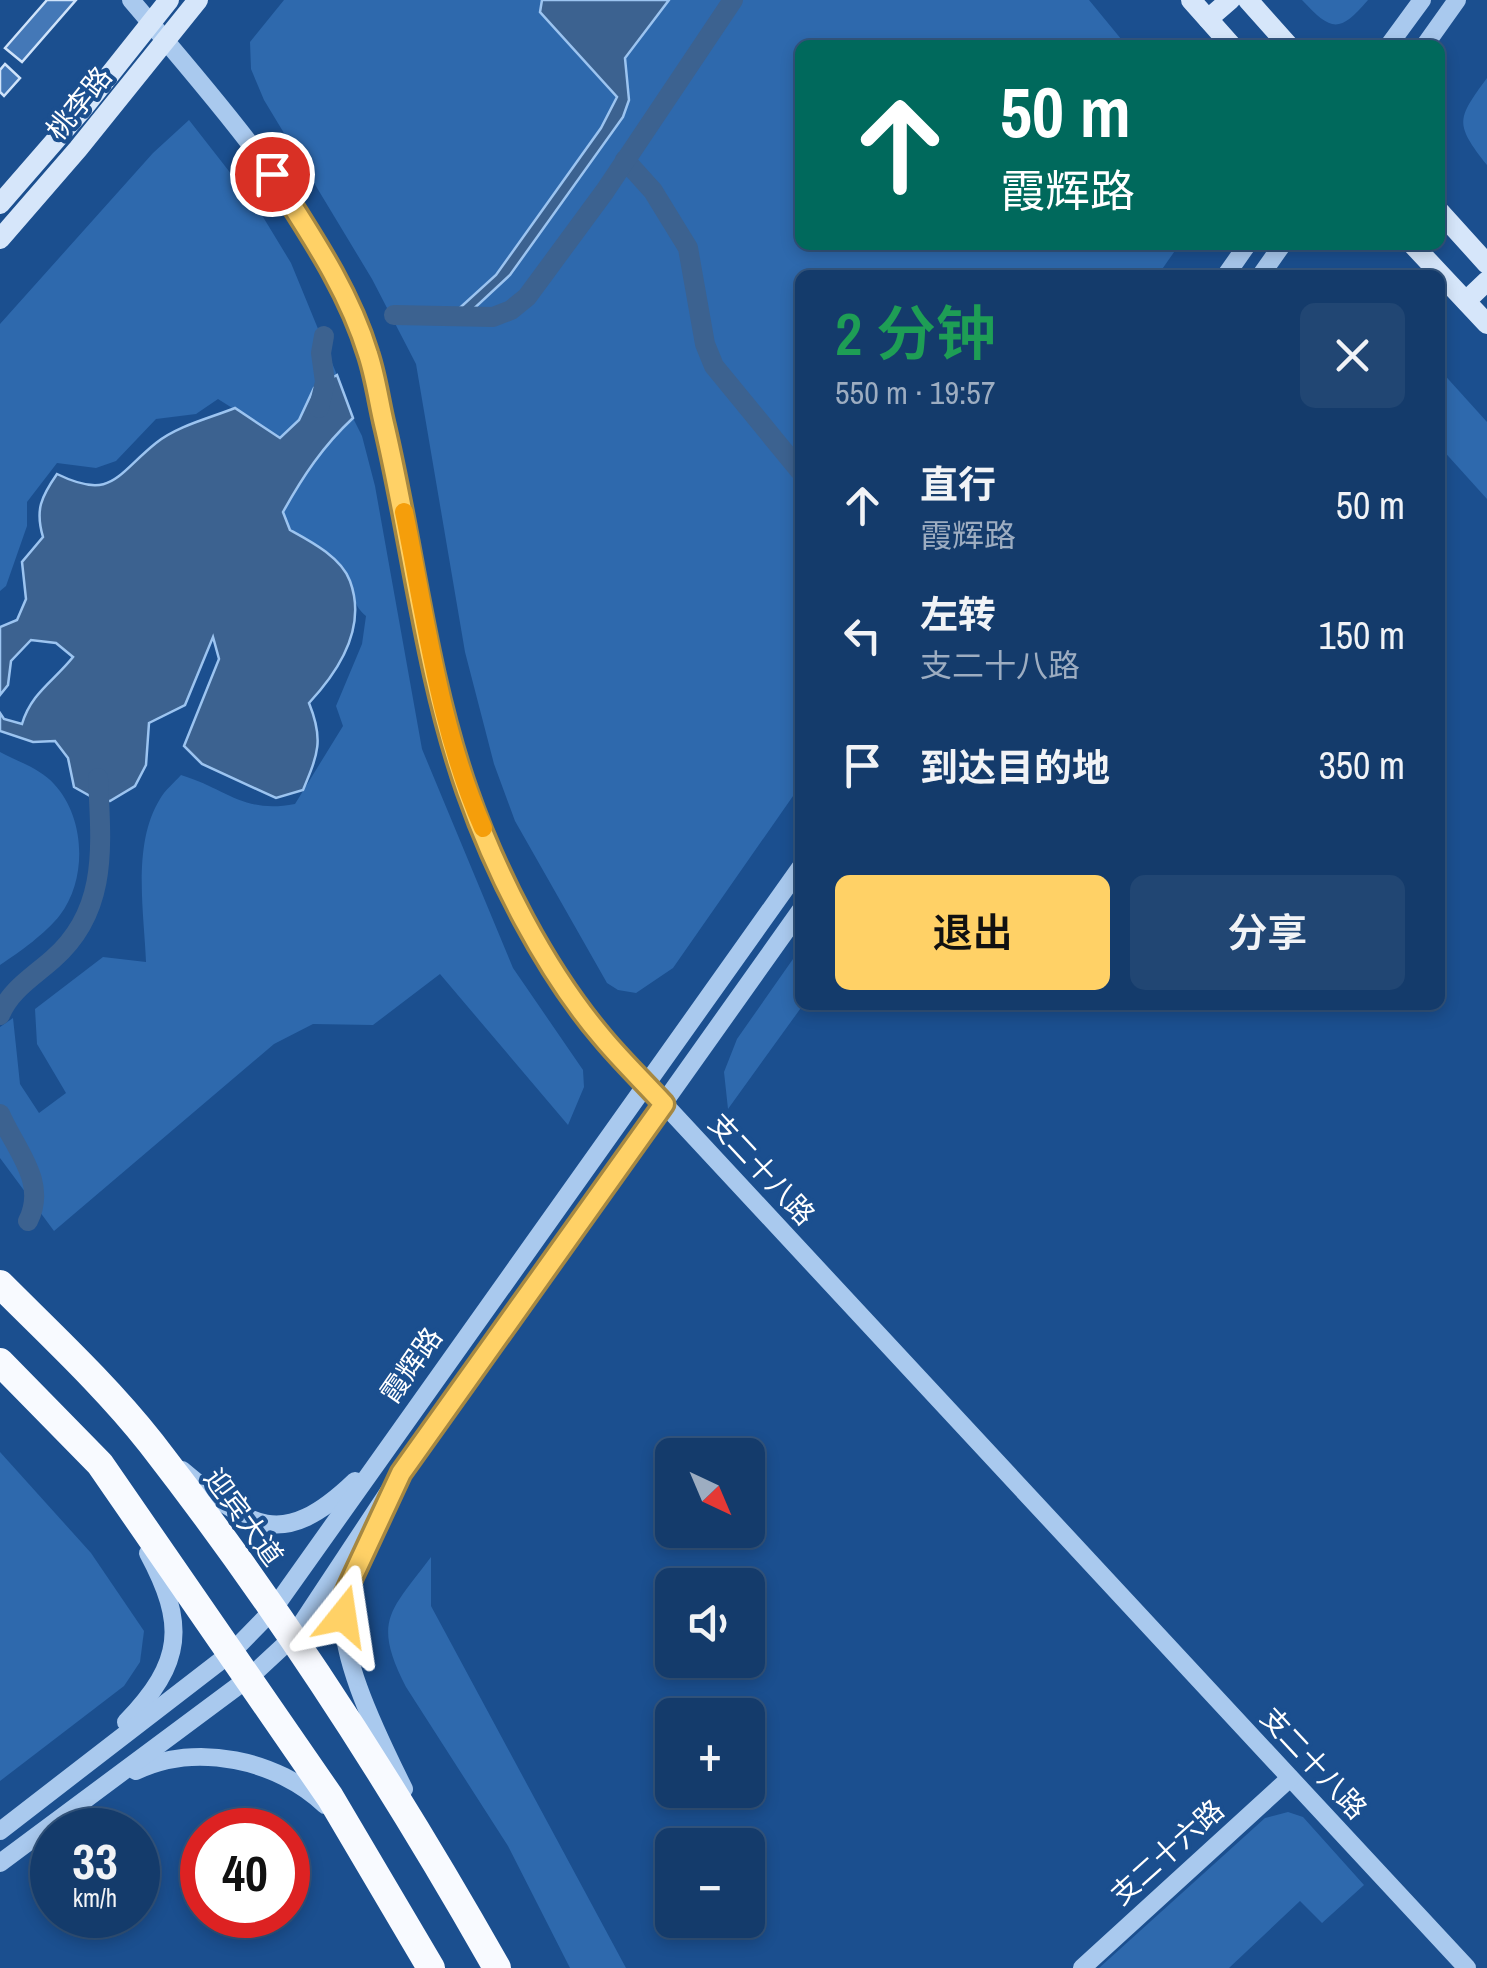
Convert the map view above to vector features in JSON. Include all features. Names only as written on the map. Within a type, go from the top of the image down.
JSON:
[{"type":"highway","name":"迎宾大道","points":[[0,1284],[149,1440],[366,1747],[497,1968]]},
{"type":"highway","points":[[0,1362],[100,1464],[250,1678],[366,1854],[431,1968]]},
{"type":"main road","name":"桃李路","points":[[0,204],[169,0]]},
{"type":"main road","name":"桃李路","points":[[0,238],[78,149],[198,0]]},
{"type":"main road","points":[[1191,0],[1227,40]]},
{"type":"main road","points":[[1208,19],[1230,0]]},
{"type":"main road","points":[[1248,0],[1284,40]]},
{"type":"main road","points":[[1445,218],[1487,264]]},
{"type":"main road","points":[[1419,250],[1437,270]]},
{"type":"main road","points":[[1445,278],[1487,324]]},
{"type":"main road","points":[[1466,301],[1487,281]]},
{"type":"street","name":"支二十八路","points":[[131,0],[272,174],[348,300],[368,354],[405,517],[436,681],[467,792],[506,882],[543,953],[600,1035],[1467,1968]]},
{"type":"street","points":[[1393,40],[1422,0]]},
{"type":"street","points":[[1429,40],[1457,0]]},
{"type":"street","name":"霞辉路","points":[[0,1831],[232,1652],[272,1611],[795,875]]},
{"type":"street","name":"霞辉路","points":[[0,1863],[250,1678],[292,1638],[401,1473],[795,918]]},
{"type":"street","points":[[149,1440],[246,1520],[278,1526],[312,1516],[380,1456]]},
{"type":"street","points":[[80,1770],[146,1701],[161,1678],[172,1648],[175,1618],[170,1596],[154,1563],[100,1464]]},
{"type":"street","points":[[401,1473],[344,1596],[342,1630],[359,1685],[399,1778],[472,1924]]},
{"type":"street","points":[[99,1790],[152,1764],[192,1756],[254,1766],[289,1776],[313,1794],[366,1854]]},
{"type":"street","name":"支二十六路","points":[[1082,1968],[1290,1778]]},
{"type":"shaded area","points":[[284,0],[1089,0],[1122,40],[795,40],[795,250],[1176,250],[1162,270],[795,270],[795,793],[673,968],[636,993],[618,990],[607,983],[515,821],[494,764],[465,652],[416,364],[372,279],[264,100],[251,69],[250,42]]},
{"type":"shaded area","points":[[542,0],[669,0],[625,58],[629,100],[623,117],[510,275],[466,316],[452,315],[496,275],[601,128],[617,97],[540,12]]},
{"type":"shaded area","points":[[1302,0],[1368,0],[1350,19],[1335,24],[1320,18]]},
{"type":"shaded area","points":[[1487,78],[1487,165],[1469,139],[1463,121]]},
{"type":"shaded area","points":[[189,120],[257,207],[291,263],[337,375],[314,388],[299,420],[280,438],[218,399],[196,414],[156,419],[116,461],[96,468],[57,463],[27,502],[27,526],[6,586],[0,591],[0,324],[153,153]]},
{"type":"shaded area","points":[[337,375],[353,418],[314,462],[283,512],[290,530],[340,564],[354,598],[355,615],[347,647],[309,703],[318,737],[303,790],[276,798],[202,764],[184,746],[219,659],[213,637],[185,705],[149,723],[146,765],[135,786],[110,801],[99,801],[74,787],[68,758],[55,741],[33,742],[0,731],[0,713],[4,719],[22,724],[37,696],[73,657],[56,643],[31,640],[11,661],[8,685],[0,695],[0,627],[17,620],[26,599],[22,562],[43,537],[41,504],[57,474],[90,485],[112,481],[164,437],[235,408],[280,438],[299,420],[314,388]]},
{"type":"shaded area","points":[[1445,376],[1487,422],[1487,499],[1445,453]]},
{"type":"shaded area","points":[[353,418],[362,436],[375,486],[422,749],[513,968],[583,1070],[584,1087],[568,1125],[440,974],[373,1025],[313,1024],[274,1044],[54,1231],[0,1158],[0,1027],[13,1018],[20,1084],[39,1113],[66,1093],[37,1044],[35,1009],[103,957],[146,962],[143,857],[151,817],[164,793],[181,775],[248,803],[295,804],[343,726],[336,706],[362,644],[366,616],[340,565],[289,530],[283,512],[314,462]]},
{"type":"shaded area","points":[[0,752],[49,779],[64,798],[77,830],[79,866],[60,915],[48,929],[0,965]]},
{"type":"shaded area","points":[[795,956],[795,1010],[799,1010],[728,1109],[724,1072],[737,1039]]},
{"type":"shaded area","points":[[0,1452],[91,1553],[144,1631],[140,1662],[124,1686],[0,1781]]},
{"type":"shaded area","points":[[431,1557],[431,1606],[626,1968],[570,1968],[508,1846],[406,1687],[390,1646],[390,1618]]},
{"type":"shaded area","points":[[1288,1812],[1303,1817],[1364,1885],[1322,1923],[1300,1901],[1229,1968],[1099,1968],[1265,1818]]},
{"type":"building","points":[[47,0],[76,0],[22,62],[5,48]]},
{"type":"building","points":[[5,64],[20,78],[4,96],[0,92],[0,70]]},
{"type":"waterway","points":[[394,315],[493,317],[511,310],[527,297],[605,191],[733,0]]},
{"type":"waterway","points":[[625,160],[653,191],[688,248],[705,344],[714,366],[795,465]]},
{"type":"waterway","points":[[319,408],[325,382],[321,353],[324,336]]},
{"type":"waterway","points":[[0,1015],[16,991],[71,940],[93,898],[100,852],[98,778]]},
{"type":"waterway","points":[[0,1114],[32,1179],[33,1207],[28,1221]]},
{"type":"slow traffic","points":[[404,512],[436,681],[467,792],[483,828]]},
{"type":"route","points":[[272,174],[348,300],[368,354],[405,517],[436,681],[467,792],[506,882],[543,953],[600,1035],[664,1104],[401,1473],[344,1596],[343,1616]]}]
